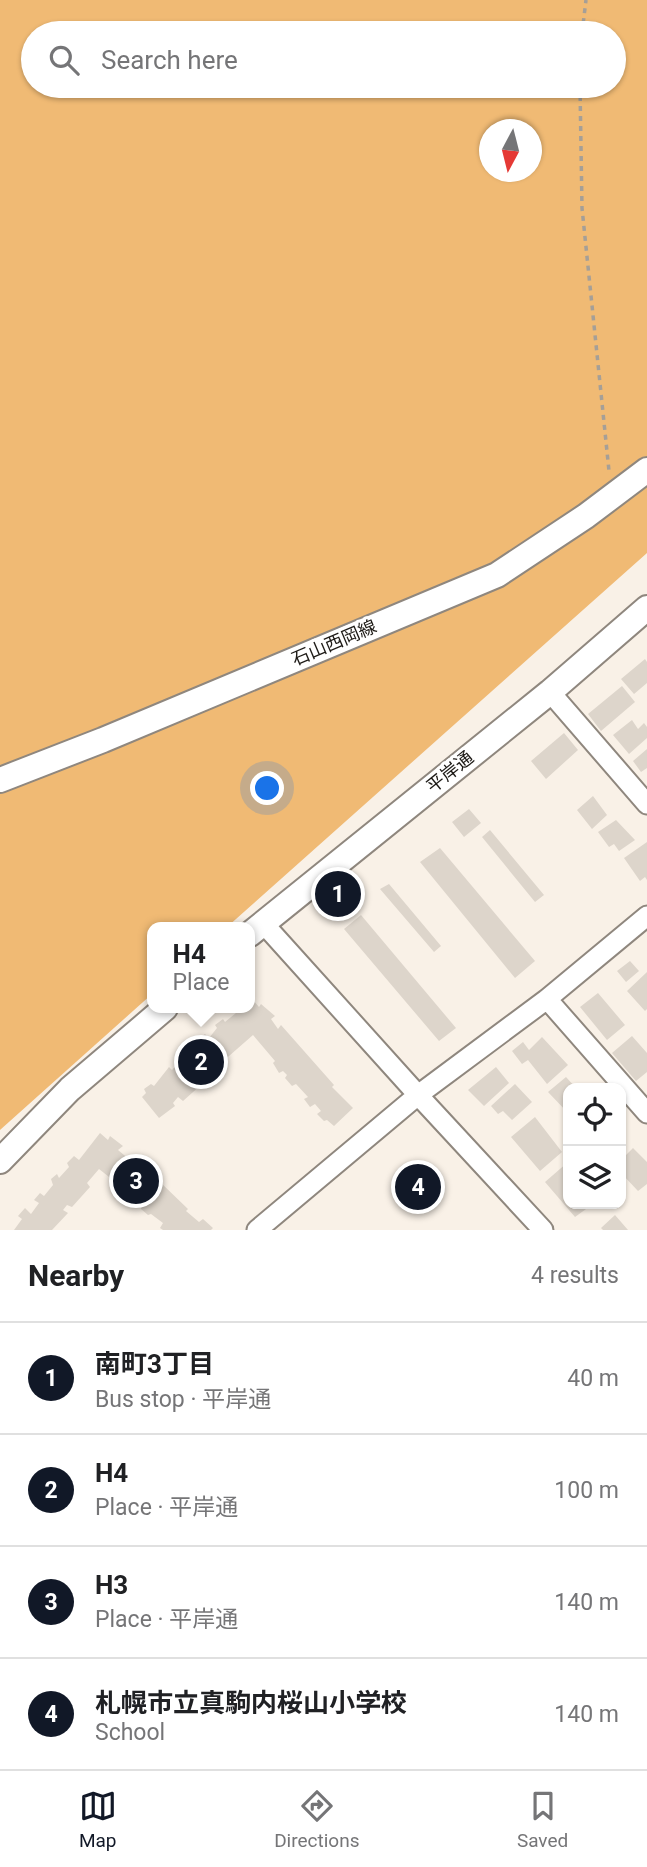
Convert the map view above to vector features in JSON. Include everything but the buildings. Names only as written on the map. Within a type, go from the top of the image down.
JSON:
[{"type":"street","name":"石山西岡線","points":[[0,780],[103,740],[497,575],[586,516],[647,470]]},
{"type":"street","name":"平岸通","points":[[257,928],[646,612]]},
{"type":"street","points":[[550,692],[647,804]]},
{"type":"street","points":[[257,1230],[418,1095],[547,999],[647,916]]},
{"type":"street","points":[[257,928],[543,1230]]},
{"type":"street","points":[[547,999],[645,1106]]},
{"type":"street","points":[[0,1161],[70,1089],[159,1013]]},
{"type":"path","points":[[583,21],[586,0]]},
{"type":"path","points":[[580,98],[582,208],[609,472]]},
{"type":"shaded area","points":[[0,0],[647,0],[647,553],[233,922],[147,922],[147,998],[0,1130]]},
{"type":"place","name":"南町3丁目","points":[[338,894]]},
{"type":"place","name":"H4","points":[[201,1062]]},
{"type":"place","name":"H3","points":[[136,1181]]},
{"type":"place","name":"札幌市立真駒内桜山小学校","points":[[418,1187]]}]
